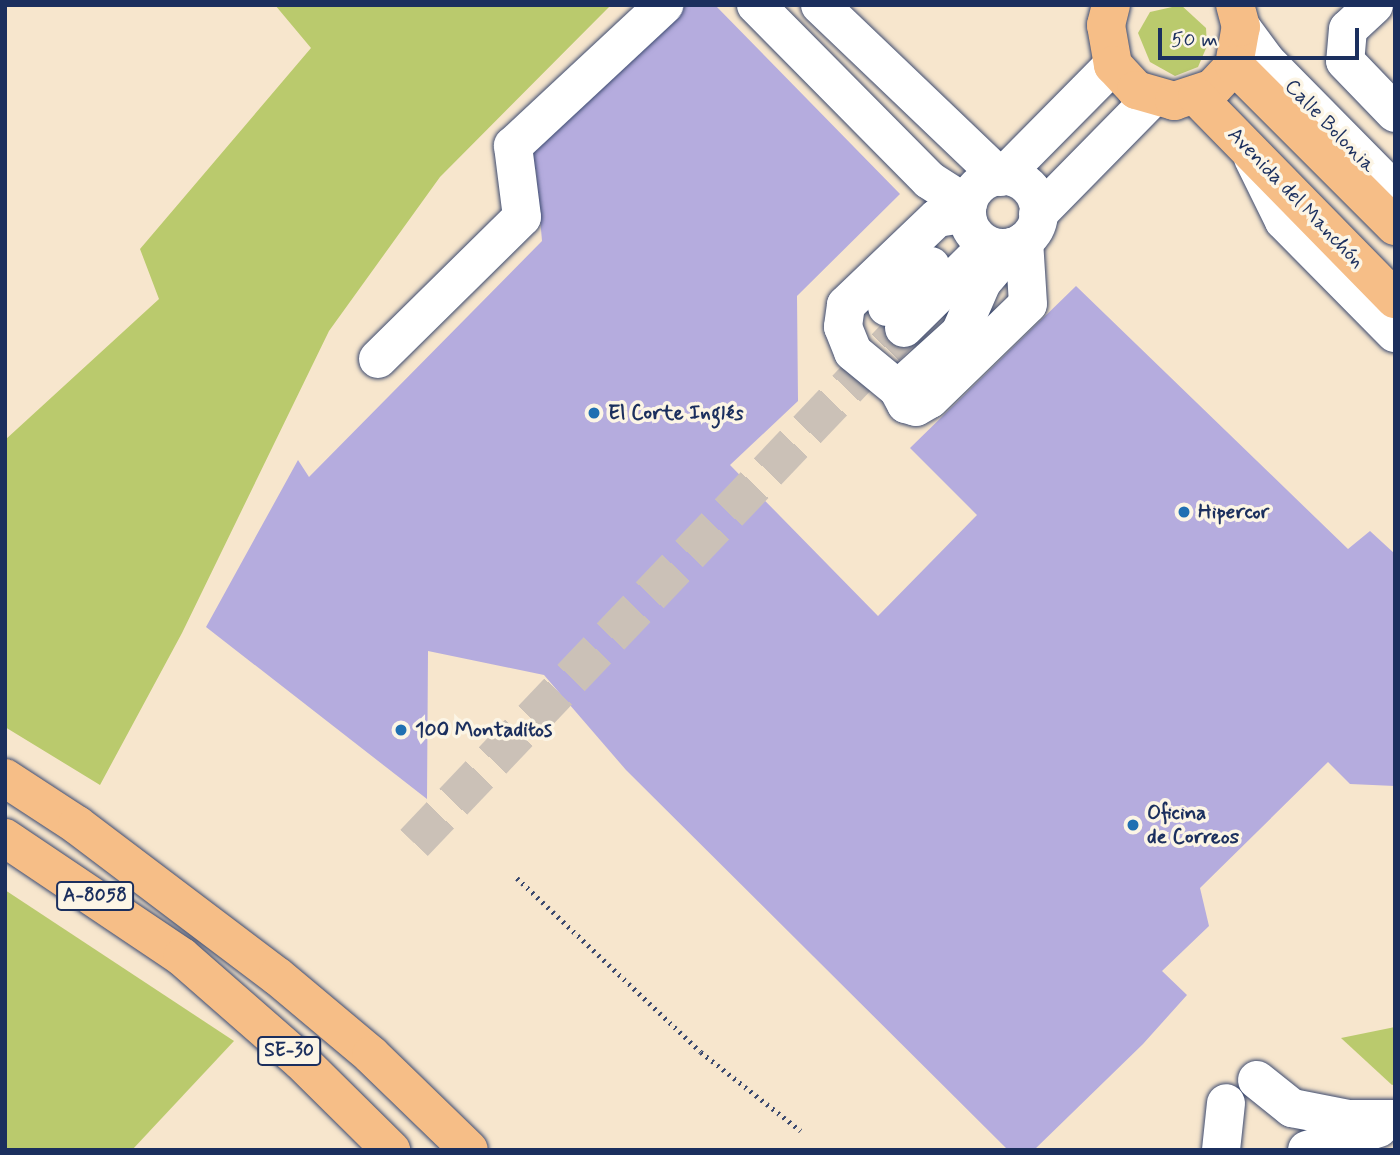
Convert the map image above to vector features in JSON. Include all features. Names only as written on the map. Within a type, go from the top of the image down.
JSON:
[{"type":"main road","points":[[1111,5],[1106,35],[1113,65],[1136,90],[1152,98],[1174,101],[1197,97],[1224,78],[1234,65],[1240,13]]},
{"type":"main road","points":[[1234,65],[1395,226]]},
{"type":"main road","name":"Avenida del Manchón","points":[[1197,97],[1395,299]]},
{"type":"main road","name":"A-8058","points":[[5,778],[119,856],[371,1055],[469,1150]]},
{"type":"main road","name":"A-8058","points":[[5,838],[183,957]]},
{"type":"main road","points":[[183,957],[211,964],[329,1059],[420,1150]]},
{"type":"main road","name":"SE-30","points":[[183,957],[301,1061],[391,1150]]},
{"type":"lane","points":[[379,359],[522,217],[513,146],[664,5]]},
{"type":"lane","points":[[756,5],[929,180],[990,231]]},
{"type":"lane","points":[[820,5],[972,151],[1002,176],[1015,178],[1032,192],[896,318]]},
{"type":"lane","points":[[1374,5],[1348,29],[1345,61],[1395,113]]},
{"type":"lane","name":"Calle Bolonia","points":[[1240,13],[1266,61],[1395,192]]},
{"type":"lane","points":[[990,231],[937,218],[846,305],[842,327],[853,352],[897,405],[916,407],[930,399],[1028,304],[990,231],[976,188],[1002,176],[1113,65]]},
{"type":"lane","points":[[897,405],[960,333],[990,231],[1152,98]]},
{"type":"lane","points":[[972,151],[1031,148]]},
{"type":"lane","points":[[1248,150],[1284,222],[1395,333]]},
{"type":"lane","points":[[1257,1080],[1292,1108],[1348,1119],[1395,1121]]},
{"type":"lane","points":[[1221,1150],[1226,1104]]},
{"type":"lane","points":[[1307,1150],[1395,1121]]},
{"type":"path","points":[[517,878],[701,1052],[802,1131]]},
{"type":"green space","points":[[275,5],[611,5],[440,177],[329,331],[182,633],[100,785],[5,727],[5,440],[159,299],[140,249],[311,48]]},
{"type":"green space","points":[[1181,5],[1206,28],[1207,46],[1198,67],[1175,76],[1150,62],[1138,33],[1150,12]]},
{"type":"green space","points":[[5,890],[234,1041],[132,1150],[5,1150]]},
{"type":"green space","points":[[1395,1027],[1395,1084],[1392,1085],[1341,1038]]},
{"type":"building","points":[[677,5],[715,5],[900,194],[797,296],[798,401],[730,465],[878,616],[977,515],[910,448],[1076,286],[1348,549],[1370,531],[1395,554],[1395,786],[1350,784],[1328,762],[1200,888],[1209,926],[1162,971],[1187,995],[1143,1044],[1034,1150],[1008,1150],[626,770],[544,675],[428,651],[427,799],[206,627],[298,460],[309,477],[542,241],[536,170],[523,156]]},
{"type":"tunnel","points":[[414,843],[904,328]]},
{"type":"place","name":"El Corte Inglés","points":[[594,413]]},
{"type":"place","name":"Hipercor","points":[[1184,512]]},
{"type":"place","name":"100 Montaditos","points":[[401,730]]},
{"type":"place","name":"Oficina de Correos","points":[[1133,825]]}]
